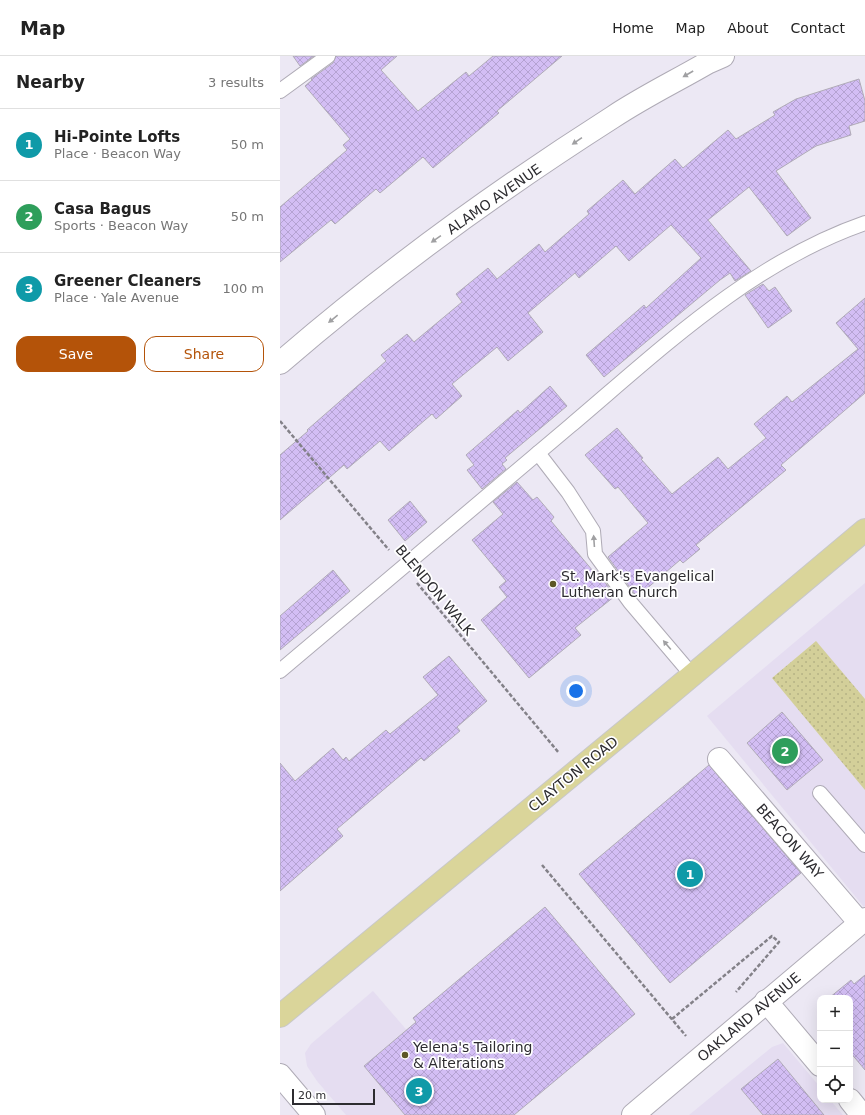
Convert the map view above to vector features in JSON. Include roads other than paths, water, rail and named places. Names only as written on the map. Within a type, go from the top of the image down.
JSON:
[{"type":"main road","name":"CLAYTON ROAD","points":[[281,1013],[575,772],[865,530]]},
{"type":"street","name":"ALAMO AVENUE","points":[[280,363],[418,253],[526,176],[614,116],[707,63],[723,56]]},
{"type":"street","name":"BEACON WAY","points":[[719,759],[863,921]]},
{"type":"street","name":"OAKLAND AVENUE","points":[[633,1115],[766,1001],[863,921]]},
{"type":"street","points":[[766,1001],[817,1061]]},
{"type":"street","points":[[280,1075],[314,1115]]},
{"type":"street","points":[[852,1103],[862,1115]]},
{"type":"lane","points":[[280,91],[328,56]]},
{"type":"lane","points":[[280,671],[704,313],[789,257],[837,233],[865,223]]},
{"type":"lane","points":[[538,453],[568,492],[593,531],[595,554],[630,602],[692,675]]},
{"type":"lane","points":[[820,793],[865,845]]},
{"type":"place","name":"St. Mark's Evangelical Lutheran Church","points":[[553,584]]},
{"type":"place","name":"Casa Bagus","points":[[785,751]]},
{"type":"place","name":"Hi-Pointe Lofts","points":[[690,874]]},
{"type":"place","name":"Yelena's Tailoring & Alterations","points":[[405,1055]]},
{"type":"place","name":"Greener Cleaners","points":[[419,1091]]}]
